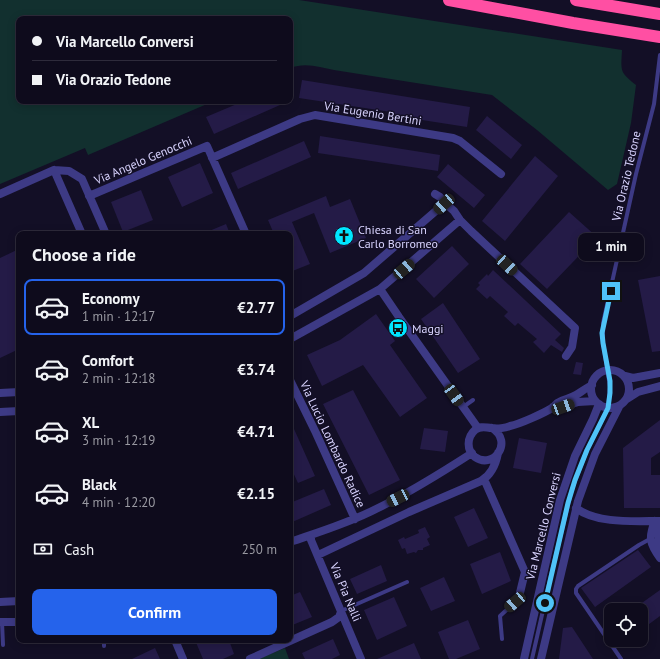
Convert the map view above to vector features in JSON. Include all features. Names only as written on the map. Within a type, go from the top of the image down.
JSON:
[{"type":"highway","points":[[449,0],[573,23],[660,37]]},
{"type":"highway","points":[[576,0],[660,14]]},
{"type":"street","name":"Via Eugenio Bertini","points":[[212,158],[300,119],[315,115],[453,138],[460,141],[501,174]]},
{"type":"street","name":"Via Angelo Genocchi","points":[[90,196],[207,146],[212,158]]},
{"type":"street","points":[[212,158],[245,231]]},
{"type":"street","points":[[54,170],[81,231]]},
{"type":"street","points":[[0,194],[54,170],[69,171],[82,179],[105,231]]},
{"type":"street","points":[[435,194],[440,197],[444,204],[454,211],[460,220],[575,328],[572,348],[566,356]]},
{"type":"street","points":[[293,314],[364,273],[444,204]]},
{"type":"street","points":[[293,334],[380,289],[460,220]]},
{"type":"street","points":[[380,289],[478,428]]},
{"type":"street","points":[[597,403],[592,396],[592,385],[597,375],[608,370],[633,378],[660,373]]},
{"type":"street","points":[[625,376],[630,388],[627,400]]},
{"type":"street","points":[[498,453],[490,459],[485,460],[480,459],[472,453],[469,449],[469,439],[474,431],[478,428],[485,427],[492,428],[510,426],[553,407],[592,385]]},
{"type":"street","name":"Via Lucio Lombardo Radice","points":[[293,386],[316,433],[354,519]]},
{"type":"street","points":[[541,659],[576,508],[583,483],[592,462],[619,407],[638,392],[660,386]]},
{"type":"street","points":[[0,393],[16,392]]},
{"type":"street","points":[[553,407],[563,407],[578,402],[597,403],[608,408],[619,407]]},
{"type":"street","name":"Via Marcello Conversi","points":[[524,659],[560,500],[575,456],[593,419],[597,403]]},
{"type":"street","points":[[0,412],[16,411]]},
{"type":"street","points":[[501,439],[510,426]]},
{"type":"street","points":[[318,556],[409,512],[484,479],[493,468],[498,453],[501,449],[501,439],[498,433],[492,428]]},
{"type":"street","points":[[293,541],[354,519],[398,498],[472,453]]},
{"type":"street","points":[[484,479],[524,572],[518,601],[515,602]]},
{"type":"street","points":[[576,508],[588,516],[610,520],[657,521]]},
{"type":"street","points":[[657,521],[651,530],[650,539],[652,547],[660,558]]},
{"type":"street","points":[[657,521],[660,547]]},
{"type":"street","name":"Via Pia Nalli","points":[[311,535],[311,540],[361,659]]},
{"type":"street","points":[[0,602],[16,602]]},
{"type":"street","points":[[293,640],[332,622],[339,617],[341,612]]},
{"type":"street","points":[[1,622],[16,622]]},
{"type":"street","points":[[176,643],[183,659]]},
{"type":"street","points":[[250,659],[285,643]]},
{"type":"lane","name":"Via Orazio Tedone","points":[[608,408],[610,387],[603,343],[603,323],[636,174],[654,104],[660,55]]},
{"type":"lane","points":[[463,407],[473,400]]},
{"type":"lane","name":"Via Marcello Conversi","points":[[532,659],[570,496],[580,467],[608,408]]},
{"type":"lane","points":[[621,659],[576,593],[576,589],[578,586],[650,539]]},
{"type":"lane","points":[[341,612],[407,582]]},
{"type":"lane","points":[[502,639],[500,616],[515,602]]},
{"type":"lane","points":[[1,622],[2,645]]},
{"type":"green space","points":[[0,0],[299,0],[622,50],[622,70],[626,77],[636,85],[631,123],[617,184],[608,190],[537,130],[492,95],[312,66],[301,65],[293,67],[293,16],[16,16],[16,104],[207,104],[88,155],[85,148],[0,184]]},
{"type":"green space","points":[[285,648],[289,659],[258,659]]},
{"type":"building","points":[[302,80],[470,107],[467,127],[390,115],[391,112],[299,98]]},
{"type":"building","points":[[237,104],[282,104],[214,134],[206,117]]},
{"type":"building","points":[[487,116],[522,145],[511,159],[476,130]]},
{"type":"building","points":[[320,136],[440,155],[438,171],[318,153]]},
{"type":"building","points":[[304,141],[311,157],[238,189],[231,173]]},
{"type":"building","points":[[535,156],[558,176],[505,241],[482,221]]},
{"type":"building","points":[[200,163],[213,193],[182,207],[168,177]]},
{"type":"building","points":[[448,164],[485,195],[474,208],[437,177]]},
{"type":"building","points":[[141,190],[153,220],[123,231],[111,202]]},
{"type":"building","name":"Chiesa di San Carlo Borromeo","points":[[326,196],[330,207],[350,199],[366,238],[330,253],[314,213],[292,222],[310,264],[293,271],[293,231],[273,231],[268,220]]},
{"type":"building","points":[[569,212],[597,237],[547,289],[520,264]]},
{"type":"building","points":[[226,224],[229,231],[209,231]]},
{"type":"building","points":[[452,246],[469,264],[434,298],[416,279]]},
{"type":"building","points":[[16,250],[16,350],[0,358],[0,258]]},
{"type":"building","points":[[493,270],[561,334],[555,340],[564,348],[562,352],[551,345],[544,353],[533,342],[537,339],[518,323],[515,326],[504,316],[508,312],[490,296],[487,299],[476,289],[480,285],[478,283],[487,274],[488,276]]},
{"type":"building","points":[[660,276],[660,351],[652,352],[638,280]]},
{"type":"building","points":[[443,303],[480,359],[458,373],[421,319]]},
{"type":"building","points":[[376,314],[395,341],[390,345],[427,398],[400,417],[363,365],[322,386],[307,355],[340,340]]},
{"type":"building","points":[[576,362],[583,363],[581,375],[573,374]]},
{"type":"building","points":[[353,390],[400,480],[369,495],[323,404]]},
{"type":"building","points":[[660,420],[660,452],[651,458],[651,475],[660,475],[660,508],[624,508],[623,448]]},
{"type":"building","points":[[293,427],[315,476],[298,483],[293,472]]},
{"type":"building","points":[[424,428],[448,431],[445,452],[420,449]]},
{"type":"building","points":[[519,438],[547,443],[541,473],[513,468]]},
{"type":"building","points":[[324,489],[331,505],[293,522],[293,502]]},
{"type":"building","points":[[474,508],[488,538],[468,547],[454,517]]},
{"type":"building","points":[[425,527],[430,537],[427,539],[430,545],[423,548],[423,550],[418,550],[416,553],[414,552],[407,554],[405,548],[402,549],[398,540],[404,537],[405,539],[419,533],[418,530]]},
{"type":"building","points":[[638,550],[651,567],[595,607],[581,588]]},
{"type":"building","points":[[500,552],[511,581],[482,594],[470,564]]},
{"type":"building","points":[[381,565],[387,581],[357,594],[350,579]]},
{"type":"building","points":[[444,577],[455,601],[431,611],[420,588]]},
{"type":"building","points":[[660,590],[660,616],[648,625],[648,603],[642,603]]},
{"type":"building","points":[[300,592],[312,617],[293,625],[293,595]]},
{"type":"building","points":[[394,597],[407,626],[377,640],[364,610]]},
{"type":"building","points":[[468,620],[480,649],[456,659],[449,659],[438,632]]},
{"type":"building","points":[[572,627],[593,659],[559,659],[563,628]]},
{"type":"building","points":[[333,639],[340,655],[332,659],[305,659],[302,653]]},
{"type":"building","points":[[196,643],[230,643],[234,654],[223,659],[203,659]]},
{"type":"building","points":[[414,643],[421,659],[377,659]]},
{"type":"building","points":[[155,648],[160,659],[132,659]]},
{"type":"place","name":"Chiesa di San Carlo Borromeo","points":[[344,236]]},
{"type":"place","name":"Maggi","points":[[398,328]]},
{"type":"route","points":[[545,603],[568,503],[575,480],[587,450],[608,408],[610,381],[602,333],[611,291]]}]
